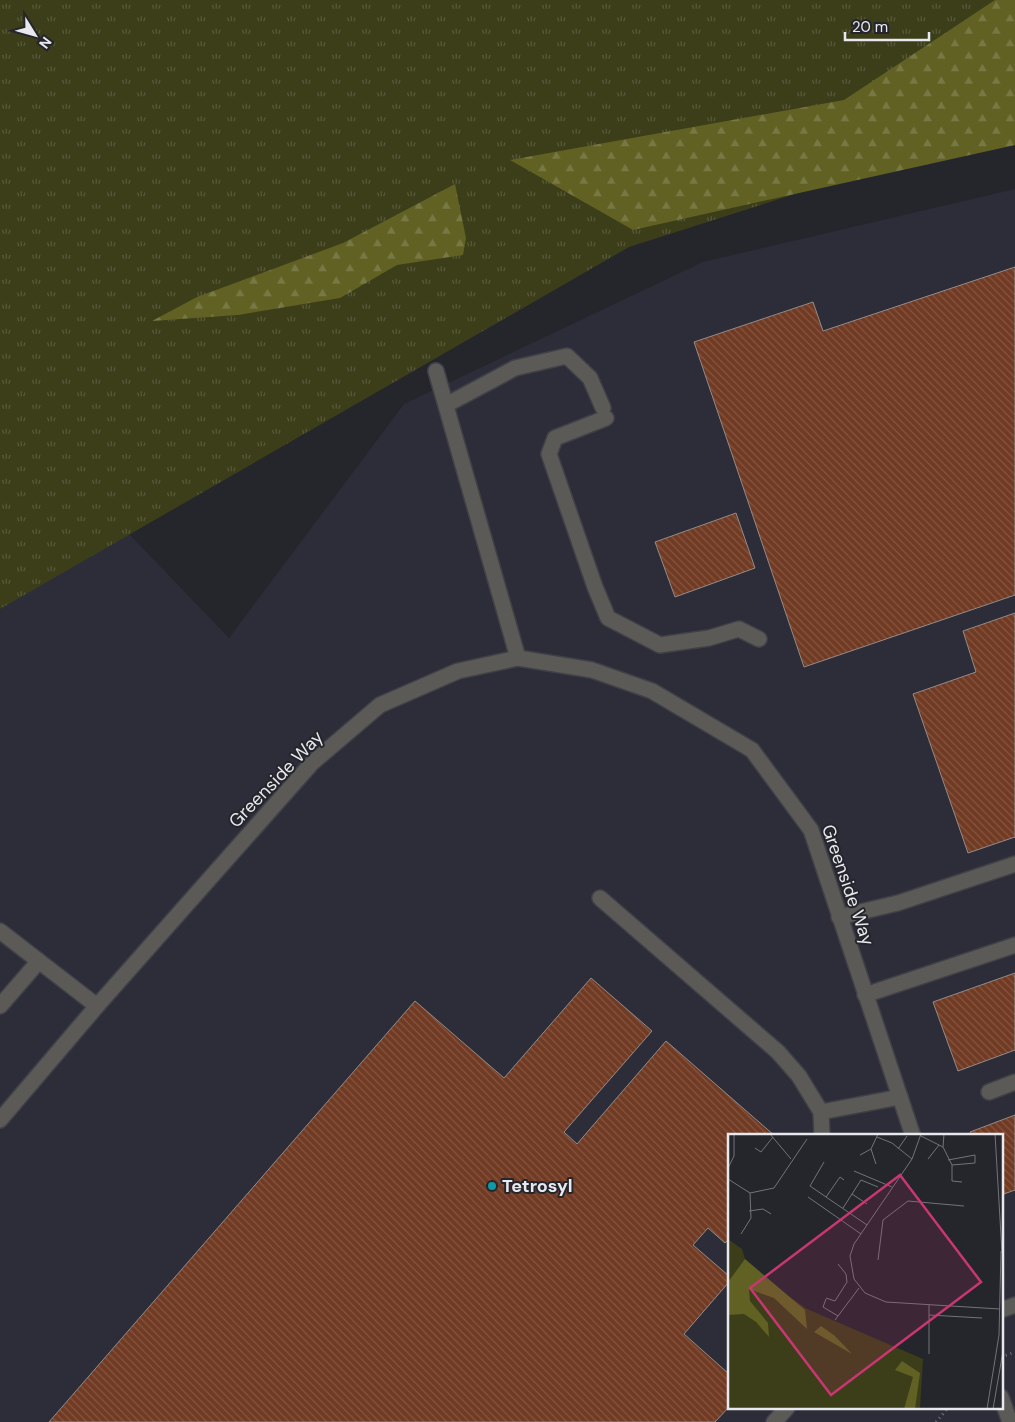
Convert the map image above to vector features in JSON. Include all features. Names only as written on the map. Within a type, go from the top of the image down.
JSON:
[{"type":"lane","points":[[446,405],[515,368],[567,356],[590,378],[605,413],[555,438],[549,454],[595,587],[608,618],[660,645],[709,638],[740,629],[759,639]]},
{"type":"lane","points":[[436,371],[518,658]]},
{"type":"lane","name":"Greenside Way","points":[[0,1120],[97,1006],[312,763],[380,705],[458,671],[518,658],[592,670],[652,691],[752,750],[811,830],[912,1134]]},
{"type":"lane","points":[[839,917],[898,903],[1015,864]]},
{"type":"lane","points":[[600,898],[778,1052],[798,1076],[821,1112],[822,1134]]},
{"type":"lane","points":[[0,931],[97,1006]]},
{"type":"lane","points":[[865,995],[1015,945]]},
{"type":"lane","points":[[0,1006],[39,961]]},
{"type":"lane","points":[[989,1092],[1015,1082]]},
{"type":"lane","points":[[821,1112],[900,1097]]},
{"type":"lane","points":[[1002,1310],[1015,1304]]},
{"type":"lane","points":[[1002,1400],[1010,1422]]},
{"type":"lane","points":[[774,1422],[785,1410]]},
{"type":"path","points":[[1002,1358],[1015,1352]]},
{"type":"path","points":[[936,1422],[946,1410]]},
{"type":"shaded area","points":[[1015,189],[1015,1422],[0,1422],[0,588],[106,510],[229,638],[404,404],[703,262]]},
{"type":"green space","points":[[0,0],[1015,0],[1015,124],[629,247],[0,609]]},
{"type":"green space","points":[[995,0],[1015,0],[1015,145],[633,230],[510,160],[844,100]]},
{"type":"green space","points":[[455,184],[466,238],[463,255],[397,265],[340,298],[238,315],[152,321],[197,297],[343,243]]},
{"type":"building","points":[[1015,267],[1015,595],[804,667],[694,342],[813,302],[823,331]]},
{"type":"building","points":[[736,513],[755,568],[675,597],[655,542]]},
{"type":"building","points":[[1015,613],[1015,837],[968,853],[913,694],[976,672],[963,631]]},
{"type":"building","points":[[1015,973],[1015,1050],[958,1071],[933,1002]]},
{"type":"building","name":"Tetrosyl","points":[[591,978],[652,1031],[564,1132],[577,1144],[666,1041],[773,1134],[728,1134],[728,1240],[725,1243],[708,1228],[693,1245],[728,1275],[728,1283],[684,1334],[728,1373],[728,1408],[715,1422],[49,1422],[415,1001],[504,1078]]},
{"type":"building","points":[[1015,1115],[1015,1190],[1002,1195],[1002,1134],[970,1134],[970,1132]]},
{"type":"place","name":"Tetrosyl","points":[[492,1186]]}]
